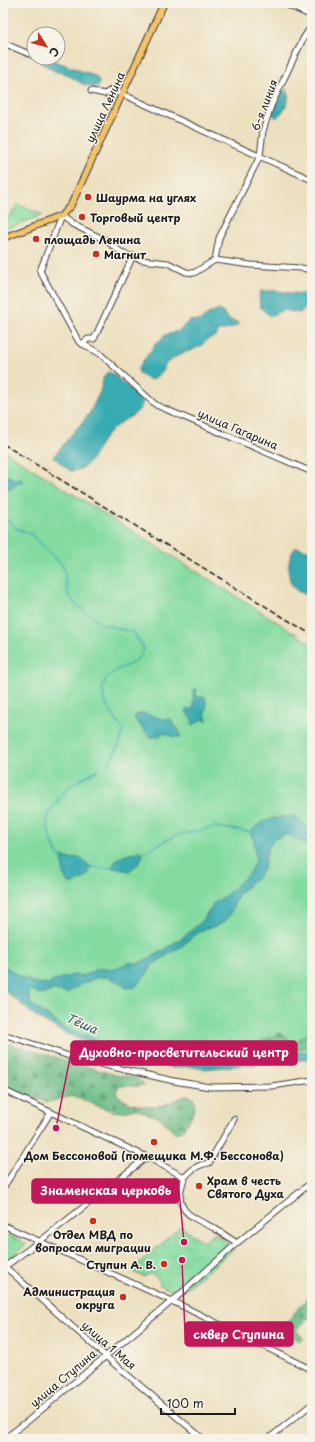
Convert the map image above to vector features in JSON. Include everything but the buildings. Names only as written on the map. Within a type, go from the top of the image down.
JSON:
[{"type":"main road","name":"улица Ленина","points":[[61,216],[71,205],[164,3]]},
{"type":"main road","points":[[3,238],[61,216]]},
{"type":"street","points":[[283,3],[312,16]]},
{"type":"street","name":"6-я линия","points":[[216,260],[219,238],[260,156],[263,130],[271,106],[302,39],[312,26]]},
{"type":"street","points":[[3,43],[26,53]]},
{"type":"street","points":[[91,90],[105,94],[111,90],[122,94],[312,180]]},
{"type":"street","points":[[133,256],[94,340],[88,339],[82,344],[79,342],[40,271],[61,216],[72,224],[107,241],[122,252],[133,256],[142,260],[168,263],[186,272],[194,273],[216,260],[251,265],[312,270]]},
{"type":"street","name":"улица Гагарина","points":[[82,344],[100,353],[156,405],[312,472]]},
{"type":"street","points":[[3,1034],[78,1058],[174,1081],[210,1087],[272,1086],[312,1080]]},
{"type":"street","points":[[3,1090],[147,1157],[184,1177]]},
{"type":"street","points":[[3,1188],[51,1112]]},
{"type":"street","points":[[234,1119],[209,1163],[202,1164],[184,1177],[181,1186],[180,1198],[182,1207],[188,1215],[223,1233],[237,1243]]},
{"type":"street","points":[[4,1267],[39,1240],[48,1235],[147,1157]]},
{"type":"street","name":"улица Ступина","points":[[4,1439],[172,1301],[237,1243],[312,1182]]},
{"type":"street","points":[[3,1225],[172,1301],[312,1370]]},
{"type":"street","name":"улица 1 Мая","points":[[4,1267],[105,1356],[203,1439]]},
{"type":"street","points":[[268,1439],[312,1404]]},
{"type":"green space","points":[[17,204],[43,215],[3,230],[3,227]]},
{"type":"green space","points":[[3,450],[312,644],[312,837],[308,834],[306,825],[294,816],[275,818],[266,822],[250,833],[254,840],[256,860],[250,872],[208,911],[203,921],[182,938],[158,954],[139,963],[129,963],[113,969],[106,968],[83,976],[74,975],[48,984],[34,983],[14,973],[3,965]]},
{"type":"green space","points":[[286,834],[312,848],[312,1051],[285,1054],[271,1052],[260,1053],[245,1058],[203,1057],[177,1061],[145,1055],[66,1029],[31,1004],[28,995],[32,990],[42,995],[53,990],[67,993],[100,977],[110,978],[127,988],[148,973],[152,965],[183,945],[193,936],[206,928],[216,926],[228,918],[239,893],[248,886],[264,866],[267,851],[274,839]]},
{"type":"green space","points":[[312,1030],[312,1046],[295,1049],[268,1049],[243,1054],[200,1054],[229,1041],[245,1049],[280,1033],[295,1043]]},
{"type":"green space","points":[[3,1042],[116,1075],[136,1078],[144,1085],[118,1087],[116,1092],[123,1100],[135,1105],[153,1107],[170,1103],[188,1095],[193,1098],[195,1107],[191,1117],[182,1131],[176,1133],[160,1118],[136,1109],[122,1112],[112,1111],[71,1096],[49,1102],[27,1097],[3,1085]]},
{"type":"green space","points":[[181,1226],[204,1242],[215,1233],[234,1249],[179,1294],[160,1285],[159,1280],[155,1276],[149,1274],[144,1277],[131,1271]]},
{"type":"green space","points":[[3,1233],[27,1244],[5,1263],[3,1261]]},
{"type":"green space","points":[[312,1293],[312,1315],[296,1330],[304,1339],[299,1341],[285,1332],[283,1326]]},
{"type":"water","points":[[66,65],[95,76],[98,79],[98,87],[90,87],[80,83],[64,73],[56,72],[46,66]]},
{"type":"water","points":[[286,89],[289,96],[287,104],[276,118],[272,113],[273,110],[277,100]]},
{"type":"water","points":[[261,291],[312,295],[312,303],[307,304],[300,313],[283,310],[270,316],[260,307],[259,296]]},
{"type":"water","points":[[219,310],[230,320],[238,322],[238,325],[219,331],[216,336],[208,339],[201,346],[184,352],[165,364],[164,370],[153,380],[143,377],[139,373],[138,368],[157,342],[165,335],[175,331],[178,332],[189,321],[200,321],[208,314]]},
{"type":"water","points":[[108,372],[113,374],[143,400],[141,407],[136,413],[118,425],[107,435],[88,464],[80,469],[71,471],[53,457],[89,414],[100,392],[104,376]]},
{"type":"water","points":[[10,476],[13,479],[19,478],[23,481],[22,484],[18,483],[10,490],[8,488],[4,489],[3,478]]},
{"type":"water","points":[[296,547],[312,551],[312,600],[305,594],[295,589],[291,584],[289,561]]},
{"type":"water","points":[[195,689],[197,689],[196,694],[200,698],[204,696],[205,698],[205,713],[207,721],[202,719],[193,725],[192,719],[186,712],[187,708],[193,710],[194,708],[192,693]]},
{"type":"water","points":[[141,713],[164,719],[171,719],[174,726],[178,729],[181,737],[173,737],[163,733],[159,737],[151,737],[134,718],[136,715]]},
{"type":"water","points":[[294,816],[306,826],[308,834],[312,837],[312,848],[286,834],[274,839],[267,851],[264,866],[258,877],[239,893],[228,918],[216,926],[206,928],[193,936],[183,945],[152,965],[148,973],[135,987],[127,988],[113,979],[100,977],[90,980],[67,993],[53,990],[42,995],[32,990],[28,995],[31,1004],[66,1029],[145,1055],[177,1061],[203,1057],[245,1058],[260,1053],[271,1052],[285,1054],[312,1051],[312,1059],[203,1069],[189,1066],[174,1068],[135,1059],[64,1033],[34,1015],[3,989],[3,965],[14,973],[34,983],[48,984],[74,975],[83,976],[97,969],[113,969],[129,963],[139,963],[158,954],[182,938],[203,921],[213,904],[230,892],[250,872],[256,860],[254,840],[250,833],[254,828],[270,819]]},
{"type":"water","points":[[140,851],[143,855],[139,863],[129,871],[113,868],[116,860],[119,858]]},
{"type":"water","points":[[62,856],[70,859],[79,857],[92,868],[85,878],[74,884],[70,883],[65,878]]},
{"type":"waterway","points":[[3,517],[16,528],[31,534],[63,566],[68,594],[75,604],[102,624],[134,633],[144,649],[134,662],[110,675],[105,682],[103,689],[104,697],[107,705],[123,730],[119,745],[108,763]]},
{"type":"waterway","points":[[64,859],[58,856],[50,836],[47,822],[49,813],[68,787],[100,768]]},
{"type":"waterway","points":[[142,853],[177,835],[215,827],[252,832]]},
{"type":"waterway","points":[[91,867],[109,868],[113,866]]},
{"type":"railway","points":[[3,444],[312,635]]},
{"type":"place","name":"Шаурма на углях","points":[[88,197]]},
{"type":"place","name":"Торговый центр","points":[[82,217]]},
{"type":"place","name":"площадь Ленина","points":[[36,239]]},
{"type":"place","name":"Магнит","points":[[96,254]]},
{"type":"place","name":"Духовно-просветительский центр","points":[[56,1128]]},
{"type":"place","name":"Дом Бессоновой (помещика М.Ф. Бессонова)","points":[[154,1142]]},
{"type":"place","name":"Храм в честь Святого Духа","points":[[199,1186]]},
{"type":"place","name":"Отдел МВД по вопросам миграции","points":[[93,1221]]},
{"type":"place","name":"Знаменская церковь","points":[[184,1242]]},
{"type":"place","name":"сквер Ступина","points":[[182,1260]]},
{"type":"place","name":"Ступин А. В.","points":[[164,1264]]},
{"type":"place","name":"Администрация округа","points":[[123,1297]]},
{"type":"water label","name":"Тёша","points":[[82,1023]]}]
